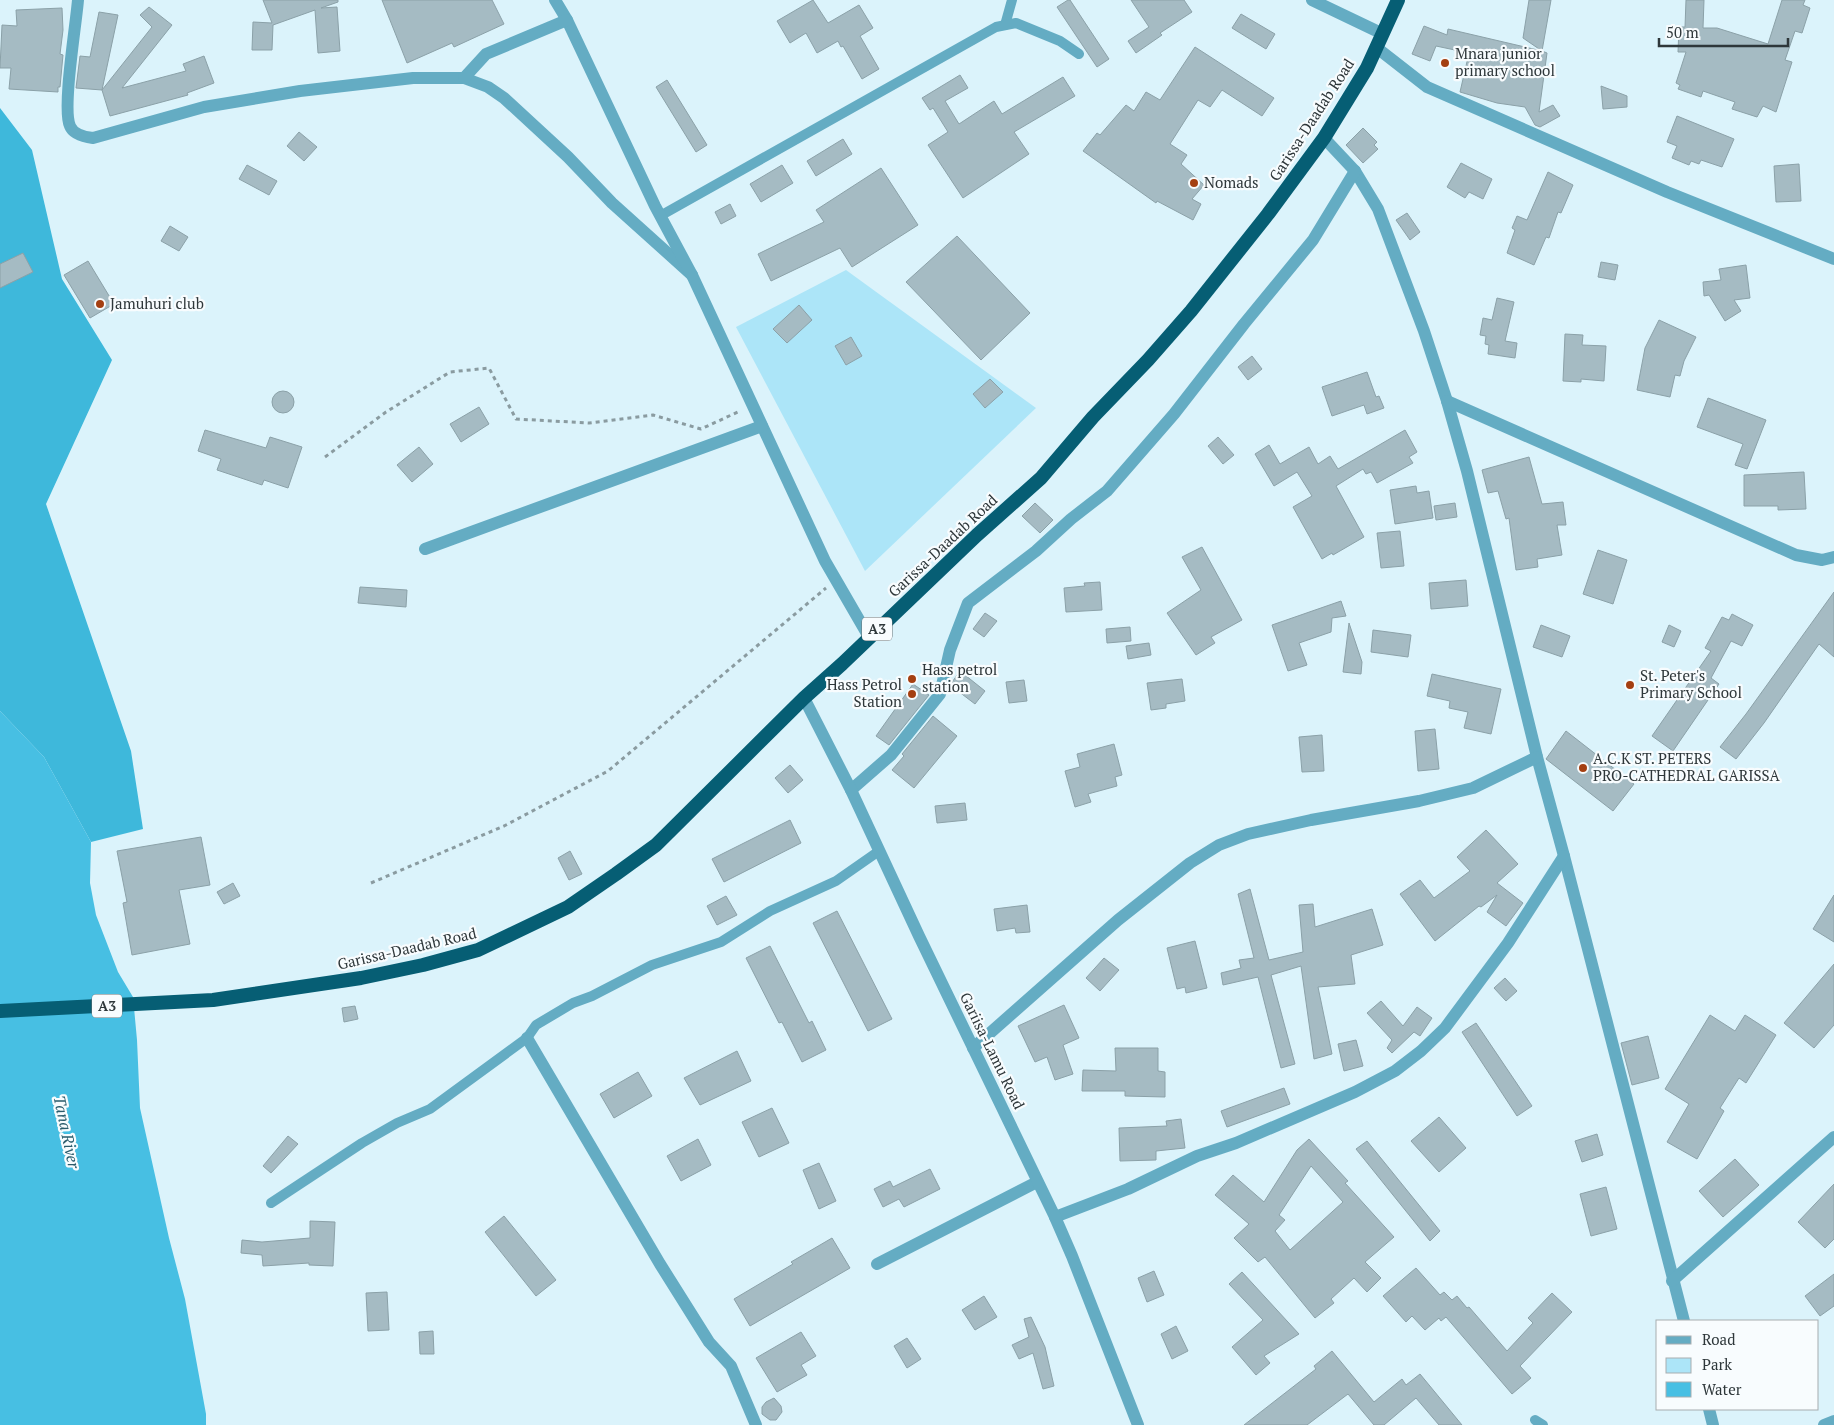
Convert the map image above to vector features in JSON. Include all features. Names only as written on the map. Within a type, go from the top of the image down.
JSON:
[{"type":"highway","name":"A3","points":[[1383,34],[1398,0]]},
{"type":"highway","name":"Garissa-Daadab Road","points":[[0,1011],[213,1000],[361,978],[478,950],[568,907],[656,845],[804,698],[977,535],[1041,478],[1093,417],[1148,360],[1191,311],[1268,214],[1324,138],[1378,48],[1383,34]]},
{"type":"street","points":[[78,0],[68,101],[68,121],[71,129],[86,137],[93,138],[204,107],[300,91],[413,78],[464,78],[488,87],[504,98],[568,157],[612,202],[692,275]]},
{"type":"street","points":[[555,0],[567,20],[660,216],[692,275],[826,561],[869,637]]},
{"type":"street","points":[[1312,0],[1383,34]]},
{"type":"street","points":[[464,78],[486,54],[567,20]]},
{"type":"street","points":[[1378,48],[1427,87],[1667,192],[1761,228],[1834,259]]},
{"type":"street","points":[[1324,138],[1355,171],[1378,209],[1424,331],[1447,401],[1467,471],[1537,757],[1684,1320]]},
{"type":"street","points":[[851,790],[891,755],[940,694],[950,650],[968,603],[1036,551],[1071,519],[1107,491],[1174,414],[1313,240],[1355,171]]},
{"type":"street","points":[[1447,401],[1796,555],[1822,560],[1834,557]]},
{"type":"street","points":[[425,549],[762,426]]},
{"type":"street","name":"Gariisa-Lamu Road","points":[[804,698],[851,790],[878,851],[1055,1217],[1079,1273],[1138,1425]]},
{"type":"street","points":[[973,1048],[1118,920],[1190,863],[1219,844],[1248,834],[1311,820],[1419,801],[1473,788],[1537,757]]},
{"type":"street","points":[[1055,1217],[1128,1189],[1197,1156],[1236,1143],[1355,1092],[1395,1071],[1421,1051],[1445,1028],[1508,943],[1564,856]]},
{"type":"street","points":[[527,1038],[660,1264],[709,1342],[731,1366],[756,1425]]},
{"type":"street","points":[[1672,1281],[1834,1137]]},
{"type":"street","points":[[877,1264],[1037,1182]]},
{"type":"street","points":[[1709,1410],[1713,1425]]},
{"type":"street","points":[[1824,1425],[1834,1421]]},
{"type":"lane","points":[[1005,25],[1012,0]]},
{"type":"lane","points":[[660,216],[996,27],[1016,23],[1060,41],[1079,54]]},
{"type":"lane","points":[[271,1203],[396,1122],[430,1109],[527,1038],[536,1025],[573,1003],[592,996],[652,965],[720,942],[770,911],[836,881],[878,851]]},
{"type":"path","points":[[324,457],[386,412],[450,372],[489,368],[516,419],[590,423],[653,415],[701,429],[753,405]]},
{"type":"path","points":[[371,883],[504,826],[608,771],[836,580]]},
{"type":"green space","points":[[846,270],[1036,408],[865,571],[736,327]]},
{"type":"shaded area","points":[[0,108],[32,150],[62,279],[112,360],[46,504],[131,751],[143,829],[91,842],[44,757],[0,711]]},
{"type":"water","name":"Tana River","points":[[0,711],[44,757],[91,842],[90,883],[96,915],[118,972],[133,997],[140,1108],[169,1238],[185,1299],[206,1414],[206,1425],[0,1425]]},
{"type":"building","points":[[263,0],[338,0],[338,2],[321,8],[337,7],[340,51],[318,53],[315,10],[273,25],[272,50],[252,50],[253,22],[272,23]]},
{"type":"building","points":[[382,0],[492,0],[504,24],[454,47],[452,43],[407,63]]},
{"type":"building","points":[[813,0],[828,23],[859,5],[873,28],[860,36],[879,69],[862,79],[843,46],[841,47],[838,41],[817,53],[806,33],[790,43],[777,21]]},
{"type":"building","points":[[1070,0],[1109,59],[1097,67],[1057,7]]},
{"type":"building","points":[[1131,0],[1184,0],[1192,12],[1160,33],[1162,35],[1136,53],[1128,41],[1149,27]]},
{"type":"building","points":[[1529,0],[1551,0],[1542,51],[1523,38]]},
{"type":"building","points":[[1686,0],[1704,0],[1703,28],[1717,28],[1768,44],[1782,0],[1805,0],[1803,5],[1810,8],[1802,33],[1795,31],[1785,60],[1792,62],[1776,112],[1763,106],[1757,117],[1732,109],[1735,102],[1703,91],[1701,97],[1678,89],[1680,85],[1676,83],[1686,52],[1678,52],[1679,27],[1685,27]]},
{"type":"building","points":[[149,7],[172,25],[122,88],[186,71],[183,64],[204,56],[214,83],[187,93],[188,95],[110,116],[102,90],[152,27],[140,15]]},
{"type":"building","points":[[62,8],[63,30],[60,54],[63,55],[58,92],[9,89],[11,68],[0,68],[2,25],[17,26],[16,10]]},
{"type":"building","points":[[99,12],[118,15],[102,90],[76,88],[80,56],[90,57]]},
{"type":"building","points":[[1241,14],[1275,34],[1266,49],[1232,28]]},
{"type":"building","points":[[1424,26],[1447,35],[1448,29],[1547,53],[1539,112],[1553,105],[1560,116],[1540,127],[1535,125],[1525,107],[1497,103],[1460,92],[1469,53],[1436,46],[1430,61],[1412,54]]},
{"type":"building","points":[[1195,47],[1274,98],[1262,116],[1222,90],[1210,107],[1198,100],[1170,144],[1187,155],[1181,164],[1204,185],[1192,199],[1201,204],[1193,220],[1157,201],[1156,203],[1083,151],[1097,133],[1100,135],[1126,105],[1134,111],[1146,92],[1160,100]]},
{"type":"building","points":[[960,75],[968,88],[945,101],[959,124],[994,101],[1002,114],[1063,77],[1075,96],[1014,132],[1029,154],[963,198],[928,145],[948,132],[933,108],[930,110],[922,98]]},
{"type":"building","points":[[667,80],[707,145],[696,152],[656,87]]},
{"type":"building","points":[[1601,86],[1627,96],[1627,107],[1603,109]]},
{"type":"building","points":[[1677,116],[1734,139],[1722,167],[1701,160],[1699,164],[1691,161],[1689,165],[1672,158],[1677,146],[1667,142]]},
{"type":"building","points":[[1363,128],[1377,142],[1374,145],[1378,149],[1363,163],[1346,145]]},
{"type":"building","points":[[299,132],[317,147],[304,161],[287,146]]},
{"type":"building","points":[[843,139],[852,154],[816,176],[807,161]]},
{"type":"building","points":[[1461,163],[1492,179],[1483,199],[1469,192],[1465,198],[1447,187]]},
{"type":"building","points":[[1799,164],[1801,201],[1776,202],[1774,166]]},
{"type":"building","points":[[247,165],[277,181],[269,195],[239,179]]},
{"type":"building","points":[[782,165],[793,183],[761,202],[750,184]]},
{"type":"building","points":[[881,168],[918,225],[852,267],[840,248],[771,281],[758,254],[824,222],[816,210]]},
{"type":"building","points":[[1548,172],[1573,185],[1561,213],[1558,212],[1549,238],[1546,237],[1534,265],[1507,253],[1515,230],[1512,228],[1517,216],[1527,220]]},
{"type":"building","points":[[730,204],[736,216],[721,224],[715,212]]},
{"type":"building","points":[[1407,213],[1420,232],[1410,240],[1396,220]]},
{"type":"building","points":[[170,226],[188,237],[179,251],[161,241]]},
{"type":"building","points":[[957,236],[1030,313],[981,360],[906,282]]},
{"type":"building","points":[[23,253],[33,272],[0,288],[0,264]]},
{"type":"building","points":[[88,261],[114,304],[90,318],[64,275]]},
{"type":"building","points":[[1601,262],[1618,265],[1615,280],[1598,277]]},
{"type":"building","points":[[1746,265],[1750,298],[1734,300],[1741,311],[1725,321],[1709,295],[1704,296],[1703,282],[1721,280],[1719,269]]},
{"type":"building","points":[[1497,298],[1514,302],[1505,341],[1517,343],[1515,358],[1488,354],[1489,345],[1485,344],[1486,336],[1480,335],[1483,318],[1492,320]]},
{"type":"building","points":[[799,305],[812,320],[787,343],[773,329]]},
{"type":"building","points":[[1659,320],[1696,337],[1684,361],[1680,376],[1675,375],[1670,397],[1637,390],[1645,348]]},
{"type":"building","points":[[1565,334],[1583,335],[1582,345],[1606,346],[1604,381],[1581,379],[1581,382],[1563,381]]},
{"type":"building","points":[[851,337],[862,356],[846,365],[835,346]]},
{"type":"building","points":[[1252,356],[1262,369],[1248,380],[1238,367]]},
{"type":"building","points":[[1367,372],[1376,397],[1379,396],[1384,408],[1367,414],[1364,405],[1332,416],[1322,387]]},
{"type":"building","points":[[990,379],[1003,392],[985,408],[973,394]]},
{"type":"building","points":[[279,391],[287,391],[294,398],[294,406],[287,413],[279,413],[272,406],[272,398]]},
{"type":"building","points":[[1708,398],[1766,420],[1747,469],[1735,465],[1743,444],[1697,427]]},
{"type":"building","points":[[479,407],[489,424],[461,442],[450,424]]},
{"type":"building","points":[[205,430],[266,448],[270,437],[302,447],[288,488],[264,480],[262,485],[217,470],[221,459],[198,451]]},
{"type":"building","points":[[1405,430],[1417,452],[1409,457],[1413,463],[1377,483],[1371,472],[1366,474],[1363,469],[1336,486],[1364,537],[1333,555],[1332,553],[1322,559],[1293,507],[1312,496],[1297,472],[1274,486],[1255,454],[1269,445],[1280,464],[1309,447],[1318,464],[1330,456],[1338,469]]},
{"type":"building","points":[[1218,437],[1234,455],[1223,464],[1208,446]]},
{"type":"building","points":[[419,447],[433,464],[412,482],[397,465]]},
{"type":"building","points":[[1529,457],[1542,504],[1563,502],[1566,525],[1557,525],[1562,555],[1537,559],[1538,567],[1516,570],[1509,518],[1506,519],[1498,491],[1488,493],[1482,470]]},
{"type":"building","points":[[1804,472],[1806,509],[1778,510],[1778,506],[1744,506],[1744,475]]},
{"type":"building","points":[[1416,486],[1417,493],[1429,491],[1433,518],[1395,524],[1390,490]]},
{"type":"building","points":[[1035,503],[1053,520],[1040,533],[1022,516]]},
{"type":"building","points":[[1455,503],[1457,517],[1436,520],[1434,506]]},
{"type":"building","points":[[1400,531],[1404,566],[1381,568],[1377,533]]},
{"type":"building","points":[[1202,547],[1242,620],[1211,637],[1215,643],[1196,655],[1167,613],[1201,590],[1182,557]]},
{"type":"building","points":[[1598,550],[1627,560],[1613,604],[1583,594]]},
{"type":"building","points":[[1466,580],[1468,606],[1431,609],[1429,583]]},
{"type":"building","points":[[1100,582],[1102,610],[1066,612],[1064,588],[1085,586],[1084,583]]},
{"type":"building","points":[[360,587],[407,590],[406,607],[358,603]]},
{"type":"building","points":[[1834,592],[1834,657],[1819,644],[1764,723],[1736,759],[1720,747]]},
{"type":"building","points":[[1341,601],[1346,616],[1332,618],[1331,632],[1299,643],[1307,665],[1288,671],[1272,625]]},
{"type":"building","points":[[985,613],[997,621],[984,637],[973,629]]},
{"type":"building","points":[[1732,614],[1753,625],[1742,646],[1731,641],[1711,678],[1719,684],[1673,751],[1652,736],[1711,651],[1705,648],[1722,617],[1729,620]]},
{"type":"building","points":[[1349,623],[1362,662],[1361,674],[1343,672]]},
{"type":"building","points":[[1541,625],[1570,636],[1562,657],[1533,647]]},
{"type":"building","points":[[1669,625],[1681,631],[1674,647],[1662,642]]},
{"type":"building","points":[[1130,627],[1131,641],[1107,643],[1106,629]]},
{"type":"building","points":[[1373,630],[1411,635],[1408,657],[1371,652]]},
{"type":"building","points":[[1149,643],[1151,655],[1128,659],[1126,646]]},
{"type":"building","points":[[960,671],[985,691],[975,704],[950,685]]},
{"type":"building","points":[[1432,674],[1501,689],[1491,734],[1464,728],[1468,712],[1449,708],[1450,701],[1427,696]]},
{"type":"building","points":[[1182,679],[1185,701],[1166,704],[1166,708],[1151,710],[1147,683]]},
{"type":"building","points":[[1024,680],[1027,701],[1009,703],[1006,682]]},
{"type":"building","points":[[913,684],[929,695],[889,745],[876,736]]},
{"type":"building","points":[[933,716],[957,736],[914,788],[892,770],[904,756],[902,754]]},
{"type":"building","points":[[1435,729],[1439,769],[1418,771],[1415,731]]},
{"type":"building","points":[[1566,731],[1634,784],[1613,811],[1546,759]]},
{"type":"building","points":[[1322,735],[1324,771],[1302,772],[1299,737]]},
{"type":"building","points":[[1114,744],[1122,775],[1115,777],[1117,786],[1088,794],[1091,802],[1075,807],[1065,771],[1080,767],[1077,754]]},
{"type":"building","points":[[790,765],[803,780],[788,793],[775,778]]},
{"type":"building","points":[[965,803],[967,820],[937,823],[935,806]]},
{"type":"building","points":[[790,820],[801,843],[724,882],[712,859]]},
{"type":"building","points":[[1486,830],[1518,864],[1497,883],[1523,903],[1506,926],[1487,912],[1497,895],[1481,907],[1479,906],[1435,941],[1400,894],[1420,880],[1434,898],[1470,871],[1457,857]]},
{"type":"building","points":[[201,837],[210,885],[179,890],[190,944],[132,955],[123,903],[127,902],[117,851]]},
{"type":"building","points":[[570,851],[582,874],[569,880],[558,858]]},
{"type":"building","points":[[233,883],[240,896],[224,904],[217,892]]},
{"type":"building","points":[[1250,889],[1269,960],[1303,952],[1299,905],[1313,904],[1315,927],[1372,909],[1383,945],[1351,955],[1355,984],[1318,987],[1332,1054],[1314,1059],[1301,966],[1271,975],[1295,1064],[1281,1068],[1258,977],[1223,985],[1221,973],[1241,968],[1239,960],[1254,958],[1238,894]]},
{"type":"building","points":[[1834,895],[1834,942],[1813,929]]},
{"type":"building","points":[[726,896],[737,915],[717,925],[707,906]]},
{"type":"building","points":[[1027,905],[1030,932],[1016,933],[1015,928],[997,931],[994,909]]},
{"type":"building","points":[[837,911],[892,1019],[868,1031],[813,923]]},
{"type":"building","points":[[1195,941],[1207,988],[1186,993],[1185,987],[1177,989],[1167,948]]},
{"type":"building","points":[[770,946],[809,1023],[812,1021],[826,1050],[802,1062],[782,1022],[779,1023],[746,958]]},
{"type":"building","points":[[1104,958],[1119,970],[1100,991],[1086,978]]},
{"type":"building","points":[[1834,964],[1834,1025],[1814,1048],[1784,1023]]},
{"type":"building","points":[[1505,978],[1517,991],[1506,1001],[1494,988]]},
{"type":"building","points":[[1381,1001],[1403,1026],[1417,1007],[1432,1018],[1420,1036],[1414,1032],[1392,1053],[1387,1048],[1392,1040],[1367,1013]]},
{"type":"building","points":[[1064,1005],[1079,1038],[1063,1045],[1073,1074],[1055,1080],[1047,1057],[1035,1062],[1018,1026]]},
{"type":"building","points":[[355,1006],[358,1019],[344,1022],[342,1008]]},
{"type":"building","points":[[1710,1015],[1735,1031],[1745,1015],[1776,1035],[1746,1083],[1739,1078],[1720,1108],[1724,1111],[1697,1159],[1667,1142],[1689,1104],[1665,1089]]},
{"type":"building","points":[[1476,1023],[1532,1106],[1517,1116],[1462,1032]]},
{"type":"building","points":[[1648,1036],[1659,1078],[1632,1085],[1621,1043]]},
{"type":"building","points":[[1356,1040],[1363,1066],[1344,1071],[1338,1044]]},
{"type":"building","points":[[1115,1048],[1158,1048],[1158,1071],[1165,1072],[1165,1097],[1125,1096],[1125,1091],[1082,1091],[1083,1070],[1116,1071]]},
{"type":"building","points":[[737,1051],[751,1081],[700,1105],[684,1078]]},
{"type":"building","points":[[638,1072],[652,1096],[614,1118],[600,1094]]},
{"type":"building","points":[[1284,1088],[1290,1104],[1227,1127],[1221,1111]]},
{"type":"building","points":[[772,1108],[789,1143],[759,1157],[742,1122]]},
{"type":"building","points":[[1439,1117],[1466,1148],[1439,1172],[1411,1141]]},
{"type":"building","points":[[1181,1119],[1185,1148],[1156,1151],[1156,1160],[1120,1161],[1119,1128],[1167,1126],[1166,1121]]},
{"type":"building","points":[[1597,1134],[1603,1155],[1582,1162],[1575,1141]]},
{"type":"building","points":[[288,1136],[298,1144],[271,1173],[263,1166]]},
{"type":"building","points":[[698,1139],[711,1165],[681,1181],[667,1156]]},
{"type":"building","points":[[1309,1139],[1348,1181],[1345,1183],[1394,1237],[1365,1262],[1381,1278],[1367,1292],[1354,1278],[1331,1299],[1334,1303],[1315,1318],[1265,1257],[1258,1262],[1234,1238],[1249,1224],[1215,1195],[1233,1175],[1264,1202],[1297,1150]],"holes":[[[1311,1166],[1343,1202],[1290,1250],[1275,1231],[1285,1220],[1279,1215]]]},
{"type":"building","points":[[1367,1141],[1440,1231],[1430,1241],[1356,1149]]},
{"type":"building","points":[[1735,1159],[1759,1185],[1723,1217],[1699,1191]]},
{"type":"building","points":[[819,1163],[836,1201],[819,1209],[803,1170]]},
{"type":"building","points":[[930,1169],[940,1189],[904,1207],[899,1199],[883,1207],[874,1189],[890,1181],[893,1187]]},
{"type":"building","points":[[1834,1184],[1834,1239],[1825,1248],[1798,1222]]},
{"type":"building","points":[[1606,1187],[1617,1229],[1591,1236],[1580,1194]]},
{"type":"building","points":[[504,1216],[556,1280],[536,1296],[485,1232]]},
{"type":"building","points":[[310,1221],[335,1222],[333,1266],[309,1265],[309,1263],[263,1266],[262,1255],[241,1253],[242,1240],[262,1242],[310,1238]]},
{"type":"building","points":[[832,1238],[850,1268],[750,1326],[734,1299]]},
{"type":"building","points":[[1416,1268],[1440,1295],[1444,1292],[1452,1300],[1457,1296],[1507,1351],[1533,1323],[1528,1318],[1552,1293],[1572,1312],[1520,1366],[1531,1378],[1512,1394],[1446,1317],[1441,1321],[1439,1318],[1425,1330],[1412,1316],[1406,1322],[1383,1296]]},
{"type":"building","points":[[1154,1271],[1164,1295],[1147,1302],[1138,1278]]},
{"type":"building","points":[[1242,1272],[1299,1334],[1264,1356],[1270,1363],[1256,1375],[1232,1347],[1263,1320],[1229,1284]]},
{"type":"building","points":[[1834,1274],[1834,1306],[1820,1316],[1805,1296]]},
{"type":"building","points":[[387,1292],[389,1330],[368,1331],[366,1293]]},
{"type":"building","points":[[984,1296],[997,1317],[975,1330],[962,1310]]},
{"type":"building","points":[[1031,1317],[1045,1347],[1054,1386],[1043,1389],[1033,1353],[1019,1359],[1012,1345],[1029,1337],[1024,1319]]},
{"type":"building","points":[[1176,1326],[1188,1351],[1172,1359],[1161,1334]]},
{"type":"building","points":[[433,1331],[434,1354],[420,1354],[419,1332]]},
{"type":"building","points":[[801,1332],[816,1356],[801,1365],[807,1375],[777,1392],[756,1358]]},
{"type":"building","points":[[907,1338],[921,1359],[907,1368],[894,1346]]},
{"type":"building","points":[[1332,1351],[1374,1402],[1402,1379],[1406,1385],[1420,1374],[1462,1425],[1439,1425],[1416,1398],[1384,1425],[1374,1425],[1348,1394],[1307,1425],[1244,1425],[1316,1369],[1314,1366]]},
{"type":"building","points":[[774,1398],[781,1406],[782,1412],[776,1420],[770,1420],[762,1414],[762,1407],[766,1402]]},
{"type":"place","name":"Mnara junior primary school","points":[[1445,63]]},
{"type":"place","name":"Nomads","points":[[1194,183]]},
{"type":"place","name":"Jamuhuri club","points":[[100,304]]},
{"type":"place","name":"Hass petrol station","points":[[912,679]]},
{"type":"place","name":"St. Peter's Primary School","points":[[1630,685]]},
{"type":"place","name":"Hass Petrol Station","points":[[912,694]]},
{"type":"place","name":"A.C.K ST. PETERS PRO-CATHEDRAL GARISSA","points":[[1583,768]]}]
